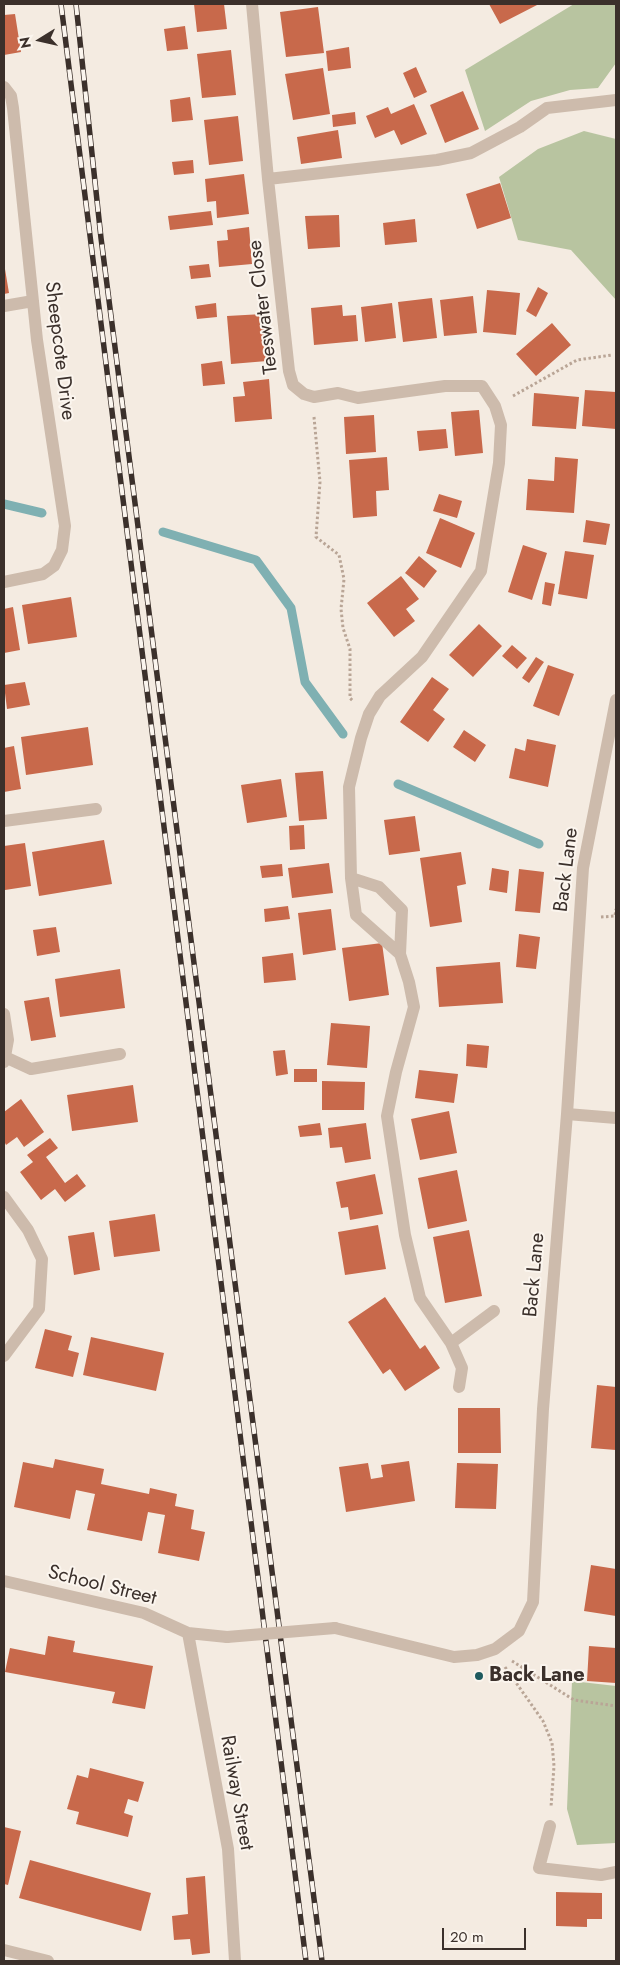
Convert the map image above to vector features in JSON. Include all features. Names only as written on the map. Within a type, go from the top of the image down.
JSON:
[{"type":"street","name":"Teeswater Close","points":[[252,4],[268,179],[289,371],[293,385],[304,394],[314,397]]},
{"type":"street","name":"Sheepcote Drive","points":[[4,87],[11,96],[13,108],[37,340],[66,526],[62,550],[54,566],[43,574],[4,582]]},
{"type":"street","points":[[268,179],[437,160],[471,153],[520,127],[547,108],[616,100]]},
{"type":"street","points":[[4,306],[33,301]]},
{"type":"street","points":[[314,397],[338,393],[358,398],[445,386],[482,386],[495,406],[501,425],[499,463],[481,571],[422,657],[380,696],[370,714],[361,738],[349,788],[351,878],[356,915],[400,954]]},
{"type":"street","name":"Back Lane","points":[[188,1633],[227,1637],[335,1628],[454,1657],[477,1655],[495,1649],[519,1631],[533,1602],[543,1409],[567,1114],[583,868],[616,700]]},
{"type":"street","points":[[4,821],[96,809]]},
{"type":"street","points":[[351,878],[379,887],[402,910],[400,954],[414,1007],[396,1072],[387,1116],[405,1235],[420,1298],[451,1343],[462,1368],[459,1387]]},
{"type":"street","points":[[4,1014],[8,1040],[4,1060],[31,1068],[120,1054]]},
{"type":"street","points":[[567,1114],[616,1118]]},
{"type":"street","points":[[4,1197],[28,1230],[42,1259],[39,1309],[4,1356]]},
{"type":"street","points":[[451,1343],[494,1311]]},
{"type":"street","name":"School Street","points":[[4,1581],[144,1613],[188,1633]]},
{"type":"street","name":"Railway Street","points":[[188,1633],[228,1849],[235,1961]]},
{"type":"street","points":[[550,1826],[539,1868],[601,1876],[616,1872]]},
{"type":"street","points":[[4,1950],[48,1961]]},
{"type":"path","points":[[495,406],[577,360],[612,355]]},
{"type":"path","points":[[314,397],[315,436],[320,482],[316,536],[339,555],[344,579],[342,609],[344,628],[350,649],[350,698],[370,714]]},
{"type":"path","points":[[495,1649],[574,1700],[616,1706]]},
{"type":"path","points":[[495,1649],[543,1721],[552,1743],[554,1766],[550,1826]]},
{"type":"green space","points":[[574,4],[616,4],[616,63],[598,88],[570,90],[531,101],[485,131],[465,70]]},
{"type":"green space","points":[[584,131],[616,139],[616,300],[571,250],[518,240],[499,177],[538,149]]},
{"type":"green space","points":[[572,1681],[616,1686],[616,1843],[577,1845],[567,1809]]},
{"type":"building","points":[[194,4],[224,4],[227,29],[197,32]]},
{"type":"building","points":[[489,4],[539,4],[500,24]]},
{"type":"building","points":[[318,7],[324,53],[286,57],[280,12]]},
{"type":"building","points":[[15,14],[21,52],[4,55],[4,15]]},
{"type":"building","points":[[185,26],[188,49],[167,51],[164,29]]},
{"type":"building","points":[[349,47],[351,68],[328,71],[326,51]]},
{"type":"building","points":[[231,50],[236,95],[202,98],[197,54]]},
{"type":"building","points":[[416,67],[427,92],[414,98],[403,73]]},
{"type":"building","points":[[323,68],[330,114],[293,120],[285,74]]},
{"type":"building","points":[[463,91],[479,129],[445,143],[430,105]]},
{"type":"building","points":[[190,97],[193,120],[172,122],[170,100]]},
{"type":"building","points":[[414,104],[427,134],[401,145],[394,130],[375,138],[366,116],[388,107],[391,114]]},
{"type":"building","points":[[355,112],[356,124],[333,127],[332,115]]},
{"type":"building","points":[[238,116],[243,161],[209,165],[204,120]]},
{"type":"building","points":[[338,130],[342,158],[301,164],[297,137]]},
{"type":"building","points":[[193,160],[194,173],[174,175],[172,162]]},
{"type":"building","points":[[244,174],[249,214],[217,218],[216,201],[207,202],[205,179]]},
{"type":"building","points":[[500,183],[511,218],[477,229],[466,194]]},
{"type":"building","points":[[211,211],[213,225],[170,230],[168,216]]},
{"type":"building","points":[[339,215],[340,247],[308,249],[305,216]]},
{"type":"building","points":[[415,219],[417,242],[385,245],[383,223]]},
{"type":"building","points":[[249,227],[252,264],[219,267],[217,241],[228,240],[227,230]]},
{"type":"building","points":[[4,263],[9,293],[4,294]]},
{"type":"building","points":[[209,264],[211,277],[191,279],[189,266]]},
{"type":"building","points":[[538,287],[548,293],[536,317],[526,311]]},
{"type":"building","points":[[487,290],[520,293],[516,335],[483,332]]},
{"type":"building","points":[[473,296],[477,333],[444,336],[440,300]]},
{"type":"building","points":[[432,298],[437,338],[403,342],[398,302]]},
{"type":"building","points":[[216,303],[217,317],[197,319],[195,306]]},
{"type":"building","points":[[392,303],[396,338],[365,342],[361,307]]},
{"type":"building","points":[[342,305],[343,316],[356,315],[358,341],[314,345],[311,308]]},
{"type":"building","points":[[263,314],[267,361],[231,364],[227,316]]},
{"type":"building","points":[[552,323],[571,345],[536,376],[516,354]]},
{"type":"building","points":[[222,361],[225,384],[203,386],[201,364]]},
{"type":"building","points":[[269,379],[272,419],[235,422],[233,397],[245,396],[243,382]]},
{"type":"building","points":[[585,390],[616,392],[616,429],[582,426]]},
{"type":"building","points":[[534,393],[579,397],[576,429],[532,426]]},
{"type":"building","points":[[479,410],[483,453],[455,456],[451,412]]},
{"type":"building","points":[[374,415],[376,452],[346,454],[344,417]]},
{"type":"building","points":[[446,429],[448,448],[419,451],[417,431]]},
{"type":"building","points":[[387,457],[389,490],[376,491],[377,516],[353,518],[349,460]]},
{"type":"building","points":[[555,457],[578,459],[574,513],[526,510],[528,479],[554,481]]},
{"type":"building","points":[[439,494],[462,501],[457,518],[433,511]]},
{"type":"building","points":[[440,518],[475,533],[461,568],[426,553]]},
{"type":"building","points":[[586,520],[610,524],[606,545],[583,542]]},
{"type":"building","points":[[523,545],[547,553],[532,600],[508,592]]},
{"type":"building","points":[[565,551],[594,555],[587,599],[558,594]]},
{"type":"building","points":[[419,556],[437,571],[424,588],[405,573]]},
{"type":"building","points":[[401,576],[419,599],[406,609],[415,621],[394,637],[367,603]]},
{"type":"building","points":[[545,582],[555,584],[551,606],[542,604]]},
{"type":"building","points":[[71,597],[77,637],[28,644],[22,605]]},
{"type":"building","points":[[13,607],[20,650],[4,653],[4,609]]},
{"type":"building","points":[[479,624],[502,646],[473,677],[449,655]]},
{"type":"building","points":[[512,645],[527,658],[517,669],[502,656]]},
{"type":"building","points":[[536,657],[544,662],[529,683],[522,678]]},
{"type":"building","points":[[548,665],[574,674],[559,716],[533,706]]},
{"type":"building","points":[[432,677],[449,689],[433,710],[445,719],[428,742],[400,722]]},
{"type":"building","points":[[25,682],[30,705],[7,709],[4,685]]},
{"type":"building","points":[[88,727],[93,765],[26,775],[21,737]]},
{"type":"building","points":[[464,730],[486,745],[475,762],[453,747]]},
{"type":"building","points":[[527,739],[556,745],[548,787],[509,778],[515,748],[525,751]]},
{"type":"building","points":[[14,746],[21,789],[4,792],[4,748]]},
{"type":"building","points":[[323,771],[327,819],[299,821],[295,773]]},
{"type":"building","points":[[281,779],[287,817],[247,823],[241,785]]},
{"type":"building","points":[[415,816],[420,851],[389,855],[384,820]]},
{"type":"building","points":[[304,825],[305,849],[290,850],[289,826]]},
{"type":"building","points":[[104,840],[112,884],[39,896],[32,852]]},
{"type":"building","points":[[25,843],[31,886],[5,890],[4,846]]},
{"type":"building","points":[[461,852],[466,884],[457,886],[462,922],[430,927],[420,858]]},
{"type":"building","points":[[329,863],[333,893],[292,898],[288,868]]},
{"type":"building","points":[[282,864],[283,876],[262,878],[260,866]]},
{"type":"building","points":[[492,868],[509,871],[507,893],[489,890]]},
{"type":"building","points":[[519,869],[544,872],[540,913],[515,911]]},
{"type":"building","points":[[288,906],[290,919],[265,922],[264,909]]},
{"type":"building","points":[[331,909],[336,950],[303,955],[298,913]]},
{"type":"building","points":[[56,927],[60,952],[37,956],[33,930]]},
{"type":"building","points":[[519,934],[540,937],[536,969],[516,967]]},
{"type":"building","points":[[382,943],[389,995],[349,1001],[342,948]]},
{"type":"building","points":[[293,953],[296,980],[264,983],[262,957]]},
{"type":"building","points":[[500,962],[503,1003],[439,1007],[436,967]]},
{"type":"building","points":[[120,969],[125,1008],[60,1017],[55,979]]},
{"type":"building","points":[[49,997],[56,1037],[31,1041],[24,1001]]},
{"type":"building","points":[[331,1023],[370,1026],[367,1068],[327,1065]]},
{"type":"building","points":[[467,1044],[489,1046],[487,1068],[466,1066]]},
{"type":"building","points":[[285,1050],[288,1074],[276,1076],[273,1051]]},
{"type":"building","points":[[294,1069],[317,1069],[317,1082],[294,1082]]},
{"type":"building","points":[[419,1070],[458,1074],[454,1103],[415,1098]]},
{"type":"building","points":[[322,1081],[365,1082],[364,1110],[322,1110]]},
{"type":"building","points":[[133,1085],[138,1122],[72,1131],[67,1095]]},
{"type":"building","points":[[21,1099],[44,1132],[24,1147],[17,1137],[6,1145],[4,1141],[4,1112]]},
{"type":"building","points":[[449,1111],[457,1153],[420,1160],[411,1119]]},
{"type":"building","points":[[320,1123],[322,1135],[300,1137],[298,1126]]},
{"type":"building","points":[[366,1123],[371,1159],[345,1163],[342,1147],[330,1148],[328,1128]]},
{"type":"building","points":[[50,1138],[58,1148],[46,1157],[65,1183],[77,1174],[86,1186],[65,1202],[55,1189],[41,1200],[20,1172],[33,1162],[27,1155]]},
{"type":"building","points":[[457,1170],[467,1221],[428,1229],[418,1178]]},
{"type":"building","points":[[375,1174],[383,1214],[350,1220],[348,1207],[341,1208],[336,1182]]},
{"type":"building","points":[[155,1214],[160,1251],[114,1257],[109,1221]]},
{"type":"building","points":[[378,1225],[386,1269],[345,1275],[338,1232]]},
{"type":"building","points":[[469,1230],[482,1296],[445,1303],[433,1237]]},
{"type":"building","points":[[94,1232],[100,1270],[74,1275],[68,1236]]},
{"type":"building","points":[[385,1297],[420,1349],[425,1345],[440,1368],[405,1391],[390,1369],[383,1374],[348,1322]]},
{"type":"building","points":[[45,1329],[72,1336],[68,1350],[79,1353],[73,1377],[35,1368]]},
{"type":"building","points":[[91,1337],[164,1353],[156,1391],[83,1375]]},
{"type":"building","points":[[597,1385],[616,1387],[616,1450],[591,1448]]},
{"type":"building","points":[[458,1408],[500,1408],[501,1453],[458,1453]]},
{"type":"building","points":[[55,1459],[104,1469],[101,1484],[149,1494],[150,1488],[177,1494],[175,1506],[194,1510],[191,1529],[205,1532],[199,1561],[158,1553],[165,1515],[148,1512],[142,1541],[87,1530],[95,1494],[76,1490],[70,1519],[14,1507],[23,1462],[53,1468]]},
{"type":"building","points":[[409,1461],[415,1501],[346,1512],[339,1467],[368,1463],[371,1479],[383,1477],[381,1465]]},
{"type":"building","points":[[457,1463],[498,1464],[496,1509],[455,1508]]},
{"type":"building","points":[[591,1565],[616,1569],[616,1616],[584,1611]]},
{"type":"building","points":[[48,1636],[75,1641],[73,1652],[153,1666],[145,1709],[112,1703],[115,1692],[5,1672],[10,1648],[45,1655]]},
{"type":"building","points":[[589,1646],[616,1648],[616,1683],[587,1681]]},
{"type":"building","points":[[90,1768],[144,1782],[138,1802],[128,1799],[124,1813],[133,1816],[128,1837],[76,1824],[79,1812],[67,1809],[77,1775],[88,1778]]},
{"type":"building","points":[[4,1827],[21,1831],[8,1885],[4,1884]]},
{"type":"building","points":[[30,1860],[151,1893],[141,1931],[19,1898]]},
{"type":"building","points":[[205,1876],[210,1953],[192,1955],[190,1939],[174,1940],[172,1916],[188,1914],[186,1878]]},
{"type":"building","points":[[556,1892],[602,1893],[602,1919],[587,1919],[587,1927],[556,1926]]},
{"type":"waterway","points":[[4,504],[42,513]]},
{"type":"waterway","points":[[163,532],[256,560],[291,608],[305,682],[343,734]]},
{"type":"waterway","points":[[398,784],[539,844]]},
{"type":"railway","points":[[61,4],[306,1961]]},
{"type":"railway","points":[[76,4],[101,238],[322,1961]]},
{"type":"place","name":"Back Lane","points":[[479,1676]]}]
